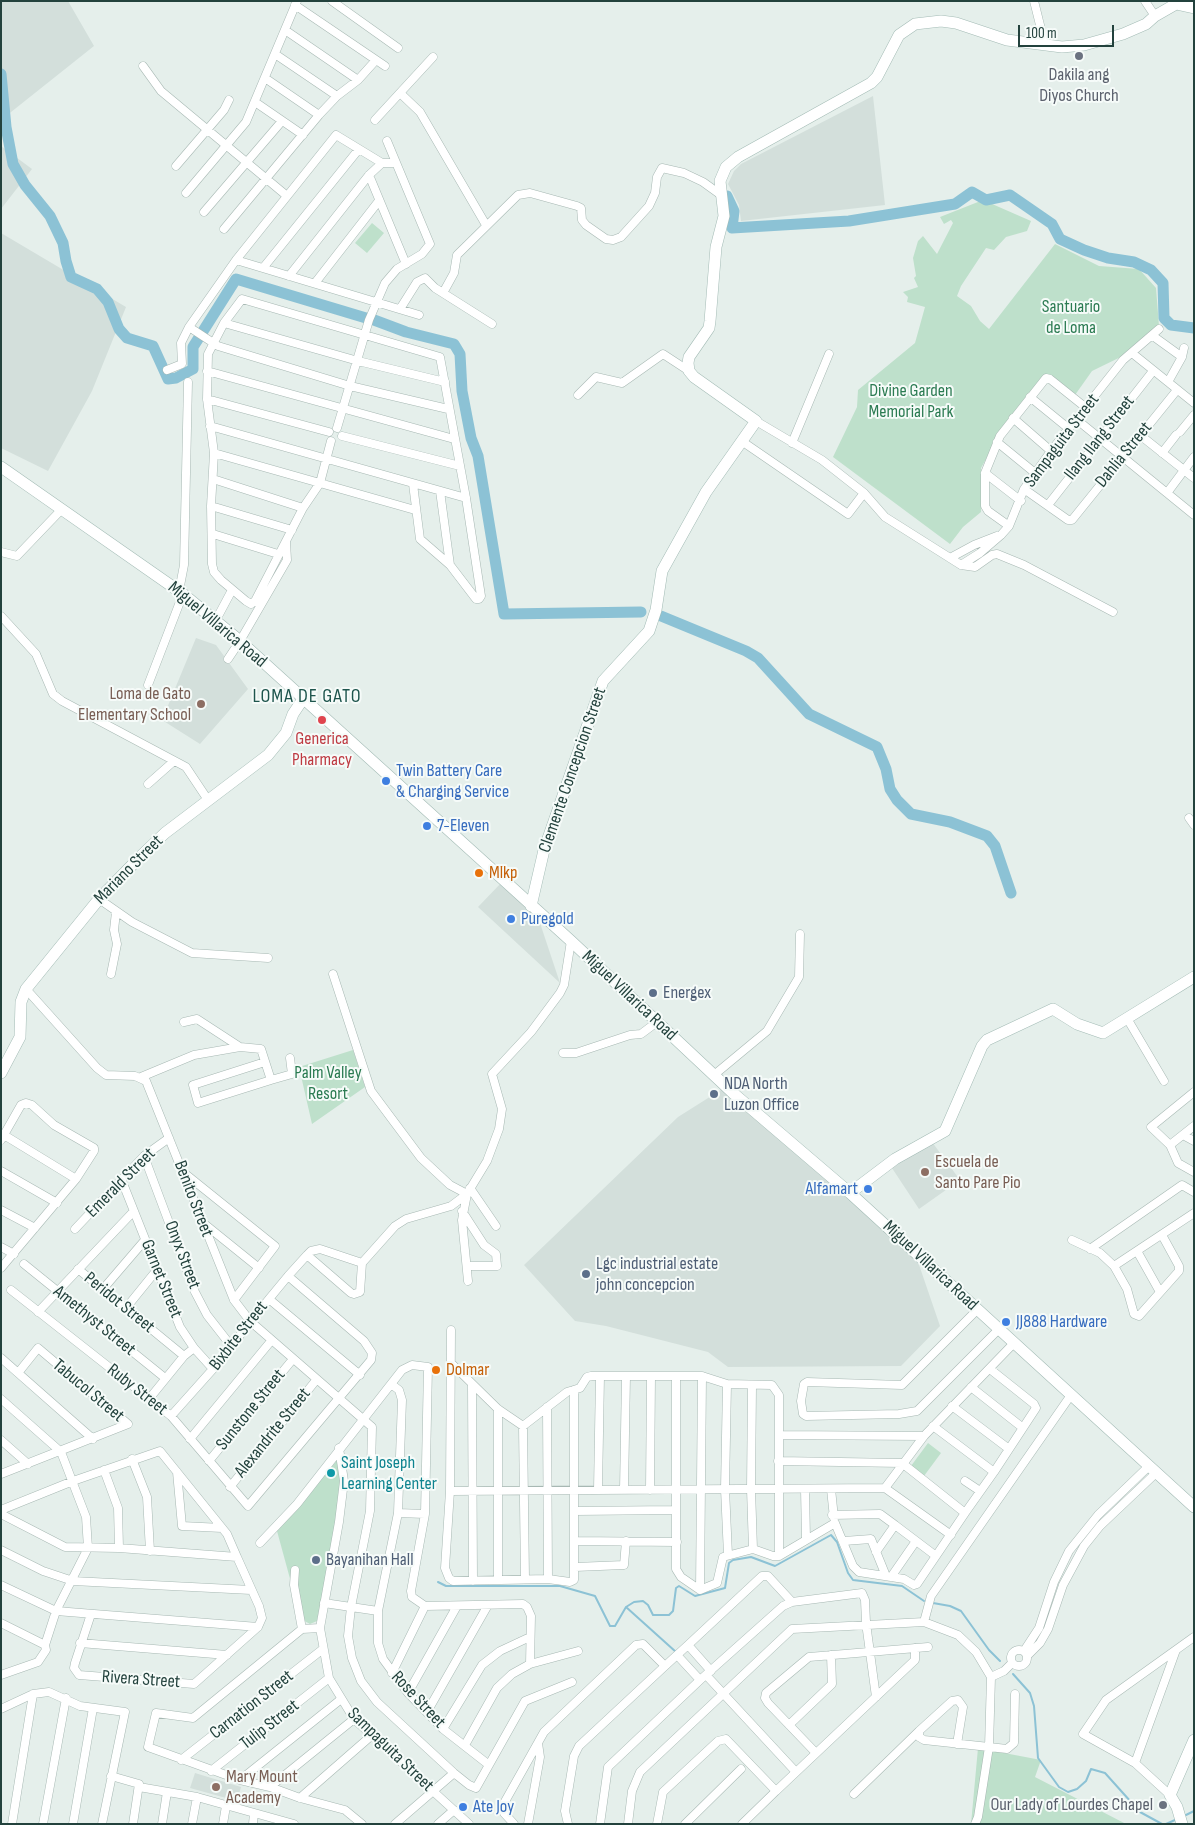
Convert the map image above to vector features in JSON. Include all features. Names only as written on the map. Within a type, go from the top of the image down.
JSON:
[{"type":"main road","points":[[756,421],[689,371],[689,358],[708,328],[710,321],[716,247],[724,216],[721,195],[722,173],[732,162],[871,83],[877,77],[899,35],[915,24],[948,22],[1007,40],[1045,45],[1084,45],[1136,29],[1176,4],[1194,8]]},
{"type":"main road","name":"Clemente Concepcion Street","points":[[531,906],[544,850],[603,681],[649,631],[656,610],[662,571],[706,492],[756,421]]},
{"type":"main road","name":"Miguel Villarica Road","points":[[1,467],[181,592],[216,620],[571,941],[714,1075],[850,1193],[1194,1507]]},
{"type":"main road","name":"Mariano Street","points":[[1,1073],[20,1037],[21,1002],[26,989],[99,899],[165,833],[268,755],[286,733],[293,714],[303,700]]},
{"type":"main road","points":[[850,1193],[895,1159],[945,1131],[982,1046],[987,1040],[1053,1009],[1077,1024],[1100,1034],[1128,1020],[1194,977]]},
{"type":"main road","points":[[1182,1824],[1177,1807],[1170,1795],[1194,1740]]},
{"type":"street","points":[[332,1],[398,48]]},
{"type":"street","points":[[1034,1],[1045,45]]},
{"type":"street","points":[[1145,1],[1155,16]]},
{"type":"street","points":[[186,193],[246,122],[296,3],[385,66]]},
{"type":"street","points":[[285,30],[358,80]]},
{"type":"street","points":[[275,54],[337,96]]},
{"type":"street","points":[[375,120],[433,58]]},
{"type":"street","points":[[224,229],[337,96],[358,80],[376,60]]},
{"type":"street","points":[[143,66],[161,90],[287,196]]},
{"type":"street","points":[[265,78],[320,116]]},
{"type":"street","points":[[400,93],[420,112],[486,226]]},
{"type":"street","points":[[176,166],[229,100]]},
{"type":"street","points":[[255,102],[303,135]]},
{"type":"street","points":[[204,212],[282,121]]},
{"type":"street","points":[[167,370],[182,364],[181,343],[190,327],[236,260],[336,136],[382,163],[396,163]]},
{"type":"street","points":[[387,141],[430,244],[422,254],[397,269],[385,283],[376,301],[364,335],[337,428],[342,436],[460,466]]},
{"type":"street","points":[[263,268],[359,149]]},
{"type":"street","points":[[289,276],[369,175],[382,163]]},
{"type":"street","points":[[443,293],[454,273],[457,255],[518,195],[530,194],[577,206],[580,208],[582,220],[586,225],[606,239],[613,240],[621,237],[649,206],[655,193],[657,177],[662,168],[684,173],[721,195]]},
{"type":"street","points":[[369,175],[378,202],[406,264]]},
{"type":"street","points":[[315,283],[378,202]]},
{"type":"street","points":[[236,260],[419,315]]},
{"type":"street","points":[[400,309],[420,279],[425,278],[443,293],[492,324]]},
{"type":"street","points":[[329,432],[331,440],[320,483],[303,508],[255,601],[251,604],[232,590],[214,572],[211,506],[214,453],[207,399],[208,354],[224,322],[242,299],[440,357],[448,409],[466,498],[481,596],[479,599],[476,598],[450,565],[420,539],[414,510],[413,484]]},
{"type":"street","points":[[224,322],[358,361],[445,382]]},
{"type":"street","points":[[190,327],[213,343],[350,386],[448,409]]},
{"type":"street","name":"Sampaguita Street","points":[[961,565],[980,553],[1009,526],[1021,501],[1024,489],[1068,428],[1123,360],[1159,329]]},
{"type":"street","points":[[1153,336],[1182,357]]},
{"type":"street","points":[[1168,382],[1182,357],[1184,348]]},
{"type":"street","points":[[578,395],[596,377],[622,383],[664,354],[689,371]]},
{"type":"street","points":[[792,443],[829,354]]},
{"type":"street","points":[[1132,354],[1193,402]]},
{"type":"street","points":[[207,371],[342,410],[454,438]]},
{"type":"street","name":"Ilang Ilang Street","points":[[1048,506],[1153,371]]},
{"type":"street","points":[[1009,526],[986,509],[985,473],[997,442],[1013,418],[1046,378],[1050,379],[1086,407]]},
{"type":"street","points":[[148,685],[181,592],[184,565],[188,382]]},
{"type":"street","name":"Dahlia Street","points":[[1048,506],[1068,520],[1072,520],[1177,390]]},
{"type":"street","points":[[1030,397],[1068,428]]},
{"type":"street","points":[[207,399],[329,432],[337,428]]},
{"type":"street","points":[[1162,453],[1194,415]]},
{"type":"street","points":[[1013,418],[1051,451]]},
{"type":"street","points":[[1076,419],[1194,515]]},
{"type":"street","points":[[756,421],[822,460],[864,493],[885,517],[961,565],[975,567],[992,554],[997,554],[1024,564],[1113,612]]},
{"type":"street","points":[[210,426],[466,498]]},
{"type":"street","points":[[1140,435],[1194,478]]},
{"type":"street","points":[[331,440],[338,441],[342,436]]},
{"type":"street","points":[[743,442],[848,514],[864,493]]},
{"type":"street","points":[[997,442],[1035,473]]},
{"type":"street","points":[[214,453],[414,510]]},
{"type":"street","points":[[1167,493],[1194,457]]},
{"type":"street","points":[[985,473],[1021,501]]},
{"type":"street","points":[[213,479],[303,508]]},
{"type":"street","points":[[1024,489],[1048,506]]},
{"type":"street","points":[[440,491],[450,565]]},
{"type":"street","points":[[211,506],[292,530]]},
{"type":"street","points":[[1,552],[17,556],[62,509]]},
{"type":"street","points":[[213,534],[278,554]]},
{"type":"street","name":"Sampaguita Street","points":[[950,558],[974,545],[1001,535]]},
{"type":"street","points":[[228,659],[287,560],[286,542]]},
{"type":"street","points":[[216,620],[232,590]]},
{"type":"street","points":[[1,616],[36,654],[53,694],[62,701],[186,767],[208,800]]},
{"type":"street","points":[[148,784],[174,762]]},
{"type":"street","points":[[1189,818],[1194,825]]},
{"type":"street","points":[[99,899],[132,922],[192,954],[268,958]]},
{"type":"street","points":[[111,974],[117,944],[114,930],[116,912]]},
{"type":"street","points":[[714,1075],[767,1031],[799,977],[800,934]]},
{"type":"street","points":[[468,1281],[468,1266],[462,1230],[462,1211],[468,1191],[487,1161],[499,1129],[502,1110],[492,1074],[531,1032],[560,994],[564,985],[571,941]]},
{"type":"street","points":[[333,974],[371,1091],[421,1158],[443,1179],[468,1191],[496,1226]]},
{"type":"street","points":[[26,989],[97,1068],[106,1075],[141,1077],[194,1055],[240,1047],[261,1049],[271,1080]]},
{"type":"street","points":[[184,1022],[197,1019],[240,1047]]},
{"type":"street","points":[[1128,1020],[1164,1081]]},
{"type":"street","points":[[563,1053],[576,1053],[630,1035],[641,1034],[657,1022]]},
{"type":"street","points":[[265,1062],[193,1085],[198,1103],[292,1074],[290,1058]]},
{"type":"street","name":"Benito Street","points":[[141,1077],[149,1086],[168,1138],[234,1300],[250,1321],[271,1341],[365,1418]]},
{"type":"street","points":[[1194,1092],[1151,1126],[1170,1145],[1178,1163],[1194,1172]]},
{"type":"street","points":[[1,1268],[57,1203],[94,1155],[94,1148],[54,1125],[32,1105],[26,1103],[21,1105],[3,1137],[76,1178]]},
{"type":"street","points":[[1170,1145],[1194,1126]]},
{"type":"street","points":[[1183,1135],[1194,1141]]},
{"type":"street","name":"Emerald Street","points":[[75,1229],[144,1156],[168,1138]]},
{"type":"street","name":"Onyx Street","points":[[144,1156],[195,1292],[207,1315],[232,1347]]},
{"type":"street","points":[[1,1171],[57,1203]]},
{"type":"street","points":[[183,1172],[275,1246],[234,1300]]},
{"type":"street","name":"Garnet Street","points":[[122,1181],[156,1271],[180,1326],[194,1348],[214,1369]]},
{"type":"street","points":[[1090,1249],[1182,1185],[1194,1192]]},
{"type":"street","points":[[362,1263],[320,1249],[314,1250],[307,1255],[354,1294],[361,1289],[362,1263],[394,1226],[406,1219],[450,1206],[468,1191]]},
{"type":"street","points":[[1,1210],[35,1228]]},
{"type":"street","points":[[462,1211],[484,1245],[496,1254],[497,1266],[468,1266]]},
{"type":"street","points":[[38,1312],[134,1212]]},
{"type":"street","points":[[1114,1266],[1193,1216]]},
{"type":"street","points":[[202,1222],[259,1268]]},
{"type":"street","points":[[1072,1240],[1100,1253],[1114,1266],[1127,1289],[1134,1314],[1139,1316],[1179,1271],[1179,1266],[1162,1236]]},
{"type":"street","points":[[104,1289],[145,1240]]},
{"type":"street","points":[[1,1247],[14,1254]]},
{"type":"street","points":[[1137,1251],[1160,1292]]},
{"type":"street","name":"Bixbite Street","points":[[172,1416],[214,1369],[250,1321],[307,1255]]},
{"type":"street","name":"Amethyst Street","points":[[24,1264],[165,1378]]},
{"type":"street","name":"Peridot Street","points":[[78,1269],[184,1356]]},
{"type":"street","points":[[126,1308],[156,1271]]},
{"type":"street","points":[[288,1276],[364,1341],[372,1353],[371,1360],[341,1398]]},
{"type":"street","name":"Ruby Street","points":[[11,1290],[172,1416],[208,1461],[248,1506],[341,1398]]},
{"type":"street","points":[[269,1298],[360,1375]]},
{"type":"street","points":[[978,1310],[902,1385],[807,1382],[801,1386],[803,1414],[890,1414],[917,1411],[999,1329]]},
{"type":"street","points":[[451,1330],[450,1491],[446,1573],[453,1581],[548,1579],[573,1582],[575,1567],[574,1390]]},
{"type":"street","points":[[190,1439],[271,1341]]},
{"type":"street","points":[[886,1488],[902,1463],[924,1436],[1014,1343]]},
{"type":"street","name":"Tabucol Street","points":[[1,1474],[61,1452],[128,1424],[38,1348],[18,1373]]},
{"type":"street","points":[[149,1399],[184,1356],[194,1348]]},
{"type":"street","points":[[1,1358],[93,1439]]},
{"type":"street","name":"Sunstone Street","points":[[208,1461],[293,1359]]},
{"type":"street","points":[[451,1363],[498,1410],[523,1426]]},
{"type":"street","points":[[260,1542],[297,1504],[339,1448],[408,1366],[428,1367],[425,1514],[411,1592],[412,1597],[425,1606],[518,1603],[527,1607],[531,1616],[530,1664]]},
{"type":"street","points":[[831,1488],[834,1519],[844,1540],[852,1566],[859,1572],[889,1576],[917,1584],[1035,1411],[1034,1404],[990,1369]]},
{"type":"street","points":[[598,1490],[600,1376]]},
{"type":"street","points":[[624,1490],[626,1376]]},
{"type":"street","points":[[650,1490],[651,1376]]},
{"type":"street","points":[[676,1376],[675,1510],[677,1574],[700,1590]]},
{"type":"street","points":[[700,1590],[702,1376]]},
{"type":"street","points":[[523,1426],[567,1392],[584,1384],[587,1377],[702,1376],[726,1384],[752,1386],[768,1384],[778,1391],[777,1489],[779,1556]]},
{"type":"street","name":"Alexandrite Street","points":[[230,1486],[317,1379]]},
{"type":"street","name":"Rose Street","points":[[391,1384],[399,1390],[402,1400],[398,1513],[378,1611],[378,1643],[383,1659],[408,1693],[443,1729],[489,1765]]},
{"type":"street","points":[[726,1384],[725,1489],[728,1555]]},
{"type":"street","points":[[472,1385],[473,1581]]},
{"type":"street","points":[[752,1386],[751,1489],[753,1548]]},
{"type":"street","points":[[971,1388],[1023,1428]]},
{"type":"street","points":[[924,1622],[931,1596],[1071,1395]]},
{"type":"street","points":[[1,1399],[61,1452],[86,1518],[88,1548],[73,1581],[56,1611],[45,1645],[45,1654],[38,1662],[1,1675]]},
{"type":"street","points":[[952,1406],[1009,1449]]},
{"type":"street","points":[[547,1407],[548,1579]]},
{"type":"street","points":[[498,1410],[498,1580]]},
{"type":"street","points":[[365,1418],[372,1427],[370,1511],[351,1606],[348,1636],[352,1658],[361,1681],[377,1702],[454,1773],[468,1785],[476,1788],[525,1701],[572,1682]]},
{"type":"street","points":[[523,1426],[524,1580]]},
{"type":"street","points":[[933,1426],[994,1472]]},
{"type":"street","points":[[779,1435],[924,1436]]},
{"type":"street","points":[[1,1440],[28,1464]]},
{"type":"street","name":"Sampaguita Street","points":[[339,1448],[344,1481],[340,1522],[320,1628],[329,1678],[340,1700],[354,1719],[469,1824]]},
{"type":"street","points":[[1,1510],[73,1481],[160,1451],[222,1528],[261,1612],[258,1627],[227,1655],[80,1643],[90,1614]]},
{"type":"street","points":[[132,1460],[147,1497],[150,1551]]},
{"type":"street","points":[[778,1461],[902,1463],[965,1513]]},
{"type":"street","points":[[104,1470],[118,1508],[119,1548]]},
{"type":"street","points":[[1012,1663],[1016,1666],[1024,1665],[1026,1654],[1040,1643],[1048,1629],[1063,1585],[1084,1546],[1100,1526],[1153,1470]]},
{"type":"street","points":[[177,1472],[182,1526],[222,1528]]},
{"type":"street","points":[[965,1481],[980,1491]]},
{"type":"street","points":[[450,1491],[886,1488],[951,1536]]},
{"type":"street","points":[[805,1489],[806,1539]]},
{"type":"street","points":[[574,1511],[675,1510]]},
{"type":"street","points":[[398,1513],[425,1514]]},
{"type":"street","points":[[1,1514],[65,1547],[119,1548],[237,1557]]},
{"type":"street","points":[[700,1590],[717,1583],[723,1557],[753,1548],[773,1556],[779,1556],[834,1519],[880,1514],[936,1556]]},
{"type":"street","points":[[876,1552],[895,1525]]},
{"type":"street","points":[[844,1540],[871,1540],[889,1576]]},
{"type":"street","points":[[574,1541],[677,1542]]},
{"type":"street","points":[[575,1567],[624,1565],[626,1541]]},
{"type":"street","points":[[889,1576],[916,1541]]},
{"type":"street","points":[[1,1550],[43,1571],[73,1581],[251,1590]]},
{"type":"street","points":[[295,1570],[294,1585],[298,1617],[302,1629]]},
{"type":"street","points":[[568,1824],[565,1811],[574,1756],[579,1746],[762,1576],[768,1576],[792,1602]]},
{"type":"street","points":[[1,1584],[56,1611],[258,1627]]},
{"type":"street","points":[[600,1824],[608,1767],[778,1610],[792,1602],[862,1594],[865,1600],[866,1624],[876,1697]]},
{"type":"street","points":[[324,1603],[378,1611]]},
{"type":"street","points":[[427,1712],[488,1605]]},
{"type":"street","points":[[392,1673],[425,1606]]},
{"type":"street","points":[[408,1693],[457,1606]]},
{"type":"street","points":[[628,1824],[632,1791],[640,1772],[792,1629],[924,1622],[958,1635],[976,1652],[992,1677],[989,1747],[978,1818],[975,1824]]},
{"type":"street","points":[[1,1623],[45,1645]]},
{"type":"street","points":[[320,1628],[302,1629],[194,1718],[156,1713],[148,1747],[211,1771],[346,1810],[362,1824]]},
{"type":"street","points":[[443,1729],[482,1664],[500,1651],[530,1637]]},
{"type":"street","points":[[1170,1795],[1135,1763],[1083,1734],[1106,1700],[1194,1637]]},
{"type":"street","name":"Rivera Street","points":[[80,1643],[74,1668],[79,1675],[83,1676],[194,1684],[227,1655]]},
{"type":"street","points":[[514,1824],[504,1813],[503,1804],[544,1732],[636,1645],[643,1644],[665,1666]]},
{"type":"street","points":[[688,1645],[706,1675],[796,1772]]},
{"type":"street","points":[[816,1753],[768,1703],[764,1698],[766,1693],[809,1657],[928,1647]]},
{"type":"street","points":[[742,1824],[914,1660],[915,1648]]},
{"type":"street","name":"Carnation Street","points":[[181,1760],[323,1650]]},
{"type":"street","points":[[992,1677],[1004,1671],[1012,1663],[1013,1653],[1020,1650],[1026,1654]]},
{"type":"street","points":[[1135,1763],[1176,1650]]},
{"type":"street","points":[[465,1745],[497,1688],[512,1674],[530,1664],[578,1651]]},
{"type":"street","points":[[677,1655],[706,1675]]},
{"type":"street","points":[[789,1725],[832,1684],[831,1655]]},
{"type":"street","name":"Tulip Street","points":[[211,1771],[329,1678]]},
{"type":"street","points":[[1,1709],[33,1694],[50,1692],[80,1706],[125,1712],[102,1824]]},
{"type":"street","points":[[12,1824],[33,1694]]},
{"type":"street","points":[[919,1731],[919,1737],[924,1740],[1007,1749],[1012,1747],[1014,1743],[1016,1694]]},
{"type":"street","points":[[43,1824],[66,1698]]},
{"type":"street","points":[[240,1780],[340,1700]]},
{"type":"street","points":[[854,1794],[952,1700],[958,1700],[963,1708],[957,1744]]},
{"type":"street","points":[[73,1824],[93,1708]]},
{"type":"street","points":[[270,1787],[354,1719]]},
{"type":"street","points":[[300,1798],[371,1736]]},
{"type":"street","points":[[656,1824],[663,1792],[721,1739],[726,1739],[776,1791]]},
{"type":"street","points":[[528,1824],[540,1757],[538,1743]]},
{"type":"street","points":[[685,1824],[741,1769]]},
{"type":"street","points":[[395,1824],[454,1773]]},
{"type":"street","points":[[111,1776],[136,1781],[139,1787],[133,1824]]},
{"type":"street","points":[[139,1787],[197,1798],[294,1824]]},
{"type":"street","points":[[162,1824],[167,1792]]},
{"type":"street","points":[[192,1824],[197,1798]]},
{"type":"street","points":[[223,1824],[226,1806]]},
{"type":"street","points":[[438,1824],[454,1810]]},
{"type":"street","points":[[253,1824],[254,1813]]},
{"type":"shaded area","points":[[1,1],[68,1],[94,46],[1,120]]},
{"type":"shaded area","points":[[873,96],[885,205],[741,221],[739,205],[728,184],[734,171],[741,164]]},
{"type":"shaded area","points":[[1,146],[32,169],[1,209]]},
{"type":"shaded area","points":[[1,233],[126,307],[92,391],[48,471],[1,448]]},
{"type":"shaded area","name":"Loma de Gato Elementary School","points":[[196,638],[216,645],[248,689],[200,744],[162,720]]},
{"type":"shaded area","points":[[502,882],[538,917],[560,983],[478,907]]},
{"type":"shaded area","points":[[724,1088],[916,1256],[940,1326],[901,1366],[728,1367],[708,1352],[606,1326],[575,1321],[524,1265],[678,1117]]},
{"type":"shaded area","name":"Escuela de Santo Pare Pio","points":[[932,1142],[960,1180],[919,1209],[890,1165]]},
{"type":"shaded area","name":"Mary Mount Academy","points":[[195,1773],[241,1787],[237,1801],[190,1788]]},
{"type":"green space","points":[[983,200],[1031,221],[1027,231],[1006,237],[994,250],[986,248],[961,286],[957,296],[971,306],[980,321],[989,329],[1055,244],[1099,266],[1139,269],[1156,288],[1159,326],[1133,351],[1092,371],[1075,395],[1047,374],[1001,432],[981,468],[981,512],[963,527],[950,544],[833,457],[857,407],[858,390],[915,343],[925,307],[907,302],[908,297],[903,292],[918,287],[914,278],[916,276],[913,258],[918,241],[923,236],[937,254],[953,223],[951,220],[944,224],[940,217]]},
{"type":"green space","points":[[372,223],[384,233],[367,253],[355,243]]},
{"type":"green space","name":"Palm Valley Resort","points":[[353,1050],[365,1087],[312,1124],[299,1067]]},
{"type":"green space","points":[[928,1443],[941,1453],[924,1476],[911,1466]]},
{"type":"green space","points":[[339,1458],[343,1478],[337,1522],[317,1621],[310,1624],[301,1619],[277,1531]]},
{"type":"green space","points":[[978,1748],[1041,1760],[1035,1777],[1126,1824],[971,1824]]},
{"type":"waterway","points":[[1,74],[6,127],[13,164],[25,185],[50,216],[63,243],[71,277],[97,289],[108,302],[119,329],[127,338],[153,346],[168,379],[176,378],[193,369],[193,347],[236,279],[366,318]]},
{"type":"waterway","points":[[727,196],[734,211],[732,228],[849,221],[955,204],[972,192],[986,200],[1010,195],[1052,224],[1060,239],[1084,250],[1108,258],[1134,262],[1151,270],[1163,283],[1164,318],[1171,325],[1194,328]]},
{"type":"waterway","points":[[374,320],[406,332],[454,344],[460,354],[462,391],[471,438],[478,456],[504,614],[641,612]]},
{"type":"waterway","points":[[661,616],[746,651],[758,658],[809,714],[877,747],[886,769],[890,789],[897,800],[911,814],[950,822],[987,836],[995,846],[1011,893]]},
{"type":"waterway","points":[[438,1582],[446,1586],[560,1586],[595,1596],[610,1626],[615,1626],[626,1607],[634,1602],[643,1601],[648,1605],[653,1615],[669,1615],[673,1611],[676,1588],[679,1586],[695,1596],[725,1588],[729,1563],[733,1560],[751,1557],[775,1566],[831,1535],[837,1542],[848,1573],[853,1580],[902,1586],[924,1601]]},
{"type":"waterway","points":[[933,1603],[950,1606],[961,1611],[989,1650],[1000,1661]]},
{"type":"waterway","points":[[626,1607],[676,1652]]},
{"type":"waterway","points":[[1013,1674],[1030,1693],[1034,1706],[1038,1758],[1059,1787],[1068,1792],[1077,1789],[1086,1781],[1091,1769],[1105,1773],[1140,1812],[1162,1824]]},
{"type":"waterway","points":[[1186,1815],[1194,1811]]},
{"type":"waterway","points":[[1166,1824],[1175,1820]]},
{"type":"place","name":"Dakila ang Diyos Church","points":[[1079,56]]},
{"type":"place","name":"Loma de Gato Elementary School","points":[[201,704]]},
{"type":"place","name":"Generica Pharmacy","points":[[322,720]]},
{"type":"place","name":"Twin Battery Care & Charging Service","points":[[386,781]]},
{"type":"place","name":"7-Eleven","points":[[427,826]]},
{"type":"place","name":"Mlkp","points":[[479,873]]},
{"type":"place","name":"Puregold","points":[[511,919]]},
{"type":"place","name":"Energex","points":[[653,993]]},
{"type":"place","name":"NDA North Luzon Office","points":[[714,1094]]},
{"type":"place","name":"Escuela de Santo Pare Pio","points":[[925,1172]]},
{"type":"place","name":"Alfamart","points":[[868,1189]]},
{"type":"place","name":"Lgc industrial estate john concepcion","points":[[586,1274]]},
{"type":"place","name":"JJ888 Hardware","points":[[1006,1322]]},
{"type":"place","name":"Dolmar","points":[[436,1370]]},
{"type":"place","name":"Saint Joseph Learning Center","points":[[331,1473]]},
{"type":"place","name":"Bayanihan Hall","points":[[316,1560]]},
{"type":"place","name":"Mary Mount Academy","points":[[216,1787]]},
{"type":"place","name":"Our Lady of Lourdes Chapel","points":[[1163,1805]]},
{"type":"place","name":"Ate Joy","points":[[463,1807]]},
{"type":"district","name":"LOMA DE GATO","points":[[307,697]]},
{"type":"park label","name":"Santuario de Loma","points":[[1071,317]]},
{"type":"park label","name":"Divine Garden Memorial Park","points":[[911,401]]}]
